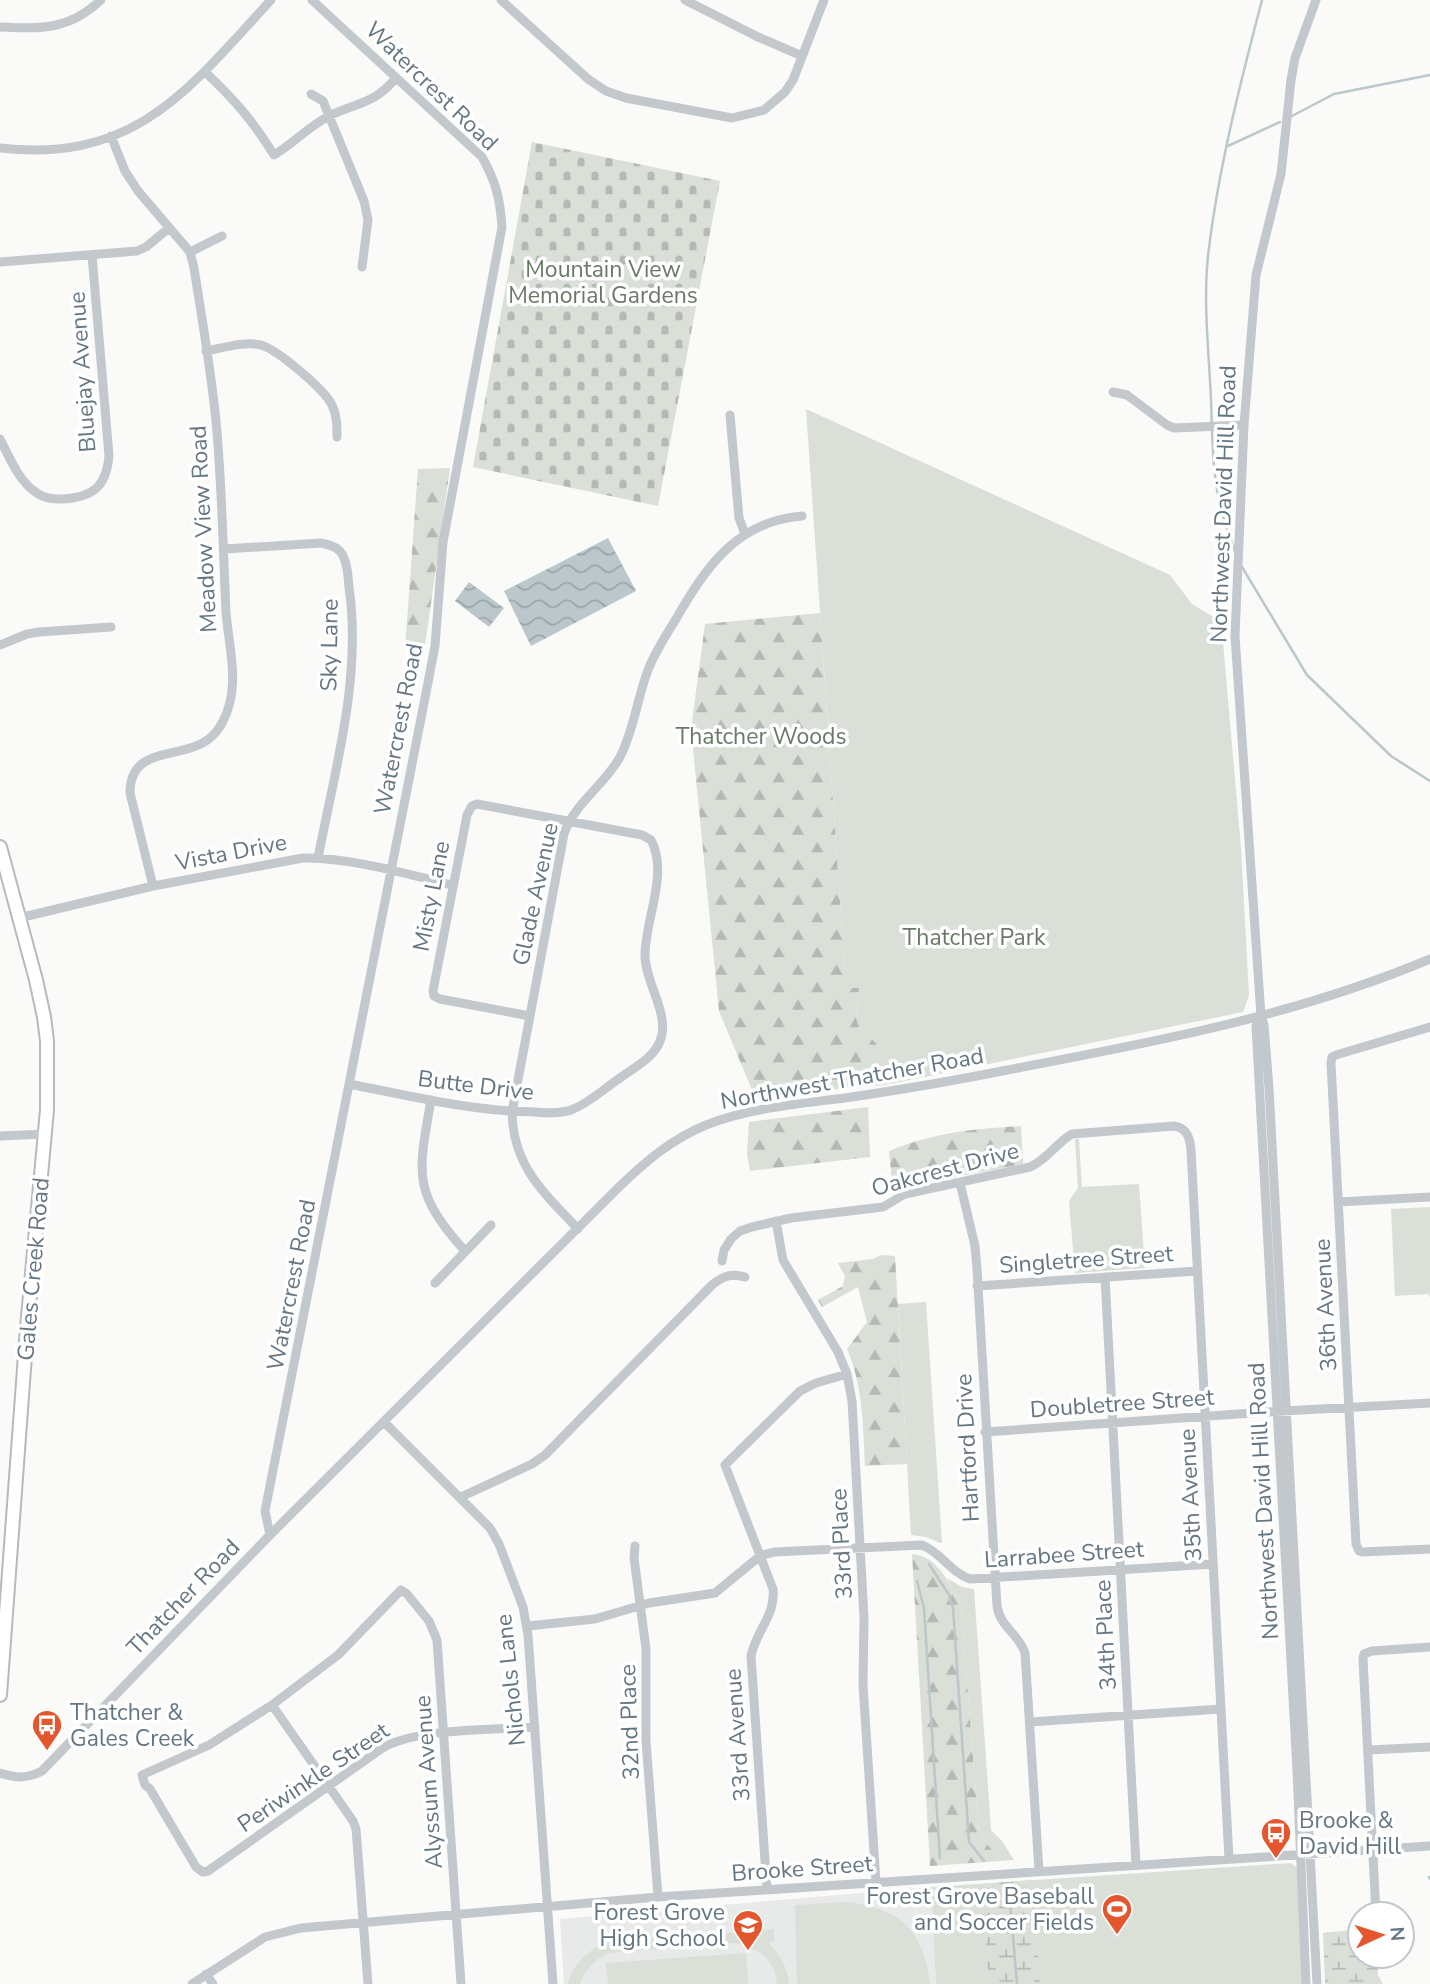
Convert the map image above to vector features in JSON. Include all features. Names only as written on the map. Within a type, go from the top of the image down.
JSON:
[{"type":"main road","name":"Gales Creek Road","points":[[0,847],[36,981],[45,1029],[47,1110],[6,1518],[0,1695]]},
{"type":"street","points":[[0,27],[49,28],[69,22],[91,10],[101,0]]},
{"type":"street","points":[[0,148],[62,148],[111,136],[162,110],[205,72],[271,0]]},
{"type":"street","name":"Watercrest Road","points":[[270,1535],[265,1511],[435,646],[443,542],[502,227],[495,180],[482,158],[312,0]]},
{"type":"street","points":[[501,0],[588,79],[606,91],[626,98],[723,117],[754,114],[775,102],[789,86],[824,0]]},
{"type":"street","points":[[685,0],[802,56]]},
{"type":"street","name":"Northwest David Hill Road","points":[[1307,1984],[1305,1854],[1282,1411],[1269,1088],[1261,1016],[1235,636],[1244,425],[1256,275],[1281,174],[1293,69],[1316,0]]},
{"type":"street","points":[[205,72],[243,109],[274,155],[292,144],[306,130],[330,116],[365,104],[383,93],[396,78]]},
{"type":"street","points":[[311,94],[323,101],[364,201],[368,220],[362,267]]},
{"type":"street","points":[[111,136],[125,171],[190,252],[222,236]]},
{"type":"street","points":[[0,262],[137,251],[169,228]]},
{"type":"street","name":"Meadow View Road","points":[[153,886],[130,793],[130,779],[136,768],[145,761],[208,740],[217,732],[230,700],[232,675],[216,419],[190,252]]},
{"type":"street","name":"Bluejay Avenue","points":[[0,439],[28,487],[45,498],[64,499],[86,495],[96,489],[106,476],[107,437],[92,255]]},
{"type":"street","points":[[206,351],[247,344],[261,345],[275,352],[326,396],[336,415],[337,437]]},
{"type":"street","points":[[1113,392],[1127,395],[1174,428],[1244,425]]},
{"type":"street","points":[[730,415],[739,518],[745,534]]},
{"type":"street","name":"Glade Avenue","points":[[578,1229],[533,1180],[524,1165],[514,1134],[512,1112],[568,821],[582,801],[607,775],[620,755],[633,724],[641,690],[654,656],[701,577],[716,558],[745,534],[780,518],[802,516]]},
{"type":"street","name":"Sky Lane","points":[[224,549],[321,543],[335,546],[343,554],[350,596],[352,633],[350,684],[318,858]]},
{"type":"street","points":[[0,645],[39,632],[111,627]]},
{"type":"street","name":"Misty Lane","points":[[530,1016],[434,996],[434,981],[452,885],[467,815],[472,806],[483,804],[568,821]]},
{"type":"street","name":"Butte Drive","points":[[349,1084],[480,1110],[559,1113],[579,1107],[649,1058],[661,1039],[662,1018],[647,974],[645,957],[656,888],[654,846],[651,840],[642,835],[568,821]]},
{"type":"street","name":"Vista Drive","points":[[19,918],[153,886],[250,867],[318,858],[452,885]]},
{"type":"street","name":"Northwest Thatcher Road","points":[[384,1422],[633,1173],[660,1150],[695,1130],[722,1119],[756,1111],[919,1087],[1178,1036],[1261,1016],[1372,981],[1430,959]]},
{"type":"street","name":"36th Avenue","points":[[1430,1027],[1332,1057],[1356,1539],[1359,1551],[1366,1552],[1430,1549]]},
{"type":"street","points":[[431,1100],[421,1157],[421,1174],[426,1195],[443,1227],[465,1251]]},
{"type":"street","name":"Oakcrest Drive","points":[[722,1261],[724,1250],[740,1231],[776,1220],[883,1207],[905,1194],[1033,1166],[1072,1134],[1174,1126],[1185,1131]]},
{"type":"street","name":"35th Avenue","points":[[1185,1131],[1190,1144],[1229,1859]]},
{"type":"street","points":[[0,1136],[44,1134]]},
{"type":"street","name":"Hartford Drive","points":[[960,1182],[975,1246],[998,1615],[1026,1653],[1039,1871]]},
{"type":"street","points":[[1338,1202],[1430,1196]]},
{"type":"street","name":"33rd Place","points":[[776,1220],[785,1264],[835,1345],[847,1374],[853,1409],[864,1618],[863,1685],[876,1882]]},
{"type":"street","points":[[435,1283],[491,1225]]},
{"type":"street","name":"Singletree Street","points":[[977,1286],[1197,1271]]},
{"type":"street","points":[[461,1497],[532,1464],[545,1455],[712,1285],[731,1274],[745,1277]]},
{"type":"street","name":"34th Place","points":[[1105,1277],[1136,1865]]},
{"type":"street","name":"33rd Avenue","points":[[767,1890],[751,1656],[756,1637],[768,1620],[774,1598],[773,1589],[725,1465],[800,1391],[847,1374]]},
{"type":"street","name":"Doubletree Street","points":[[985,1432],[1430,1403]]},
{"type":"street","name":"Thatcher Road","points":[[0,1773],[20,1778],[42,1771],[270,1535],[384,1422]]},
{"type":"street","name":"Nichols Lane","points":[[384,1422],[485,1521],[495,1536],[523,1607],[528,1626],[552,1984]]},
{"type":"street","name":"Larrabee Street","points":[[760,1556],[774,1552],[922,1545],[941,1556],[952,1570],[970,1579],[1213,1564]]},
{"type":"street","name":"32nd Place","points":[[635,1546],[634,1558],[646,1649],[646,1741],[657,1897]]},
{"type":"street","points":[[528,1626],[595,1619],[641,1606],[715,1593],[760,1556]]},
{"type":"street","name":"Alyssum Avenue","points":[[272,1704],[338,1655],[401,1590],[429,1621],[438,1640],[461,1984]]},
{"type":"street","points":[[1375,1900],[1362,1663],[1364,1654],[1377,1650],[1430,1647]]},
{"type":"street","points":[[272,1704],[356,1829],[369,1984]]},
{"type":"street","name":"Periwinkle Street","points":[[272,1704],[209,1745],[142,1775],[195,1867],[204,1872],[390,1743],[408,1737],[534,1727]]},
{"type":"street","points":[[1030,1722],[1221,1709]]},
{"type":"street","points":[[1368,1750],[1430,1747]]},
{"type":"street","name":"Brooke Street","points":[[192,1984],[271,1934],[289,1930],[657,1897],[1430,1846]]},
{"type":"street","name":"Northwest David Hill Road","points":[[1305,1854],[1317,1984]]},
{"type":"street","points":[[206,1974],[213,1984]]},
{"type":"shaded area","name":"Forest Grove High School","points":[[931,1887],[936,1984],[564,1984],[560,1919]]},
{"type":"green space","name":"Mountain View Memorial Gardens","points":[[532,142],[720,181],[658,506],[473,467]]},
{"type":"green space","name":"Thatcher Park","points":[[806,409],[1170,575],[1192,604],[1221,619],[1241,848],[1249,995],[1243,1012],[885,1085],[876,1043],[860,1029],[856,1018],[859,989],[846,989]]},
{"type":"green space","points":[[450,468],[424,653],[405,649],[418,469]]},
{"type":"green space","name":"Thatcher Woods","points":[[820,613],[846,988],[859,988],[856,1018],[860,1029],[876,1043],[885,1085],[755,1097],[719,1011],[691,729],[705,624]]},
{"type":"green space","points":[[868,1107],[870,1157],[750,1171],[747,1154],[749,1122]]},
{"type":"green space","points":[[1021,1126],[1023,1164],[914,1185],[893,1194],[889,1151],[954,1132]]},
{"type":"green space","points":[[1075,1139],[1079,1139],[1082,1187],[1139,1184],[1145,1268],[1075,1273],[1069,1201],[1078,1188]]},
{"type":"green space","points":[[1430,1207],[1430,1297],[1428,1294],[1395,1296],[1391,1209]]},
{"type":"green space","points":[[881,1255],[895,1256],[907,1464],[865,1466],[859,1392],[847,1349],[867,1322],[858,1287],[822,1307],[818,1300],[843,1286],[845,1276],[838,1263],[873,1259]]},
{"type":"green space","points":[[926,1302],[942,1543],[911,1535],[898,1304]]},
{"type":"green space","points":[[912,1554],[936,1565],[948,1580],[961,1605],[979,1833],[1000,1861],[930,1866]]},
{"type":"green space","points":[[947,1578],[962,1587],[974,1589],[991,1830],[1014,1860],[1000,1861],[979,1833],[961,1605]]},
{"type":"green space","name":"Forest Grove Baseball and Soccer Fields","points":[[1291,1863],[1297,1868],[1304,1984],[936,1984],[931,1887]]},
{"type":"green space","points":[[1032,1880],[1040,1984],[989,1984],[982,1884]]},
{"type":"green space","points":[[848,1902],[882,1910],[907,1926],[922,1950],[930,1984],[797,1984],[795,1905]]},
{"type":"green space","points":[[774,1929],[774,1941],[768,1942],[782,1961],[789,1984],[777,1984],[773,1968],[764,1956],[752,1948],[736,1943],[608,1953],[591,1966],[580,1984],[568,1984],[581,1960],[603,1943]]},
{"type":"green space","points":[[1346,1931],[1346,1970],[1378,1970],[1383,1984],[1325,1984],[1323,1933]]},
{"type":"green space","points":[[746,1953],[748,1984],[608,1984],[606,1963]]},
{"type":"water","points":[[608,538],[636,591],[531,646],[504,591]]},
{"type":"water","points":[[469,582],[504,608],[489,627],[455,601]]},
{"type":"waterway","points":[[1235,551],[1227,531],[1215,477],[1206,292],[1212,224],[1224,159],[1262,0]]},
{"type":"waterway","points":[[1290,117],[1334,94],[1430,75]]},
{"type":"waterway","points":[[1228,146],[1280,122]]},
{"type":"waterway","points":[[1242,567],[1307,675],[1391,756],[1430,781]]},
{"type":"waterway","points":[[929,1564],[949,1595],[953,1608],[969,1842],[984,1861]]},
{"type":"waterway","points":[[917,1581],[924,1608],[940,1858]]},
{"type":"waterway","points":[[1006,1887],[1009,1890],[1017,1984]]},
{"type":"place","name":"Thatcher & Gales Creek","points":[[47,1752]]},
{"type":"place","name":"Brooke & David Hill","points":[[1276,1860]]},
{"type":"place","name":"Forest Grove Baseball and Soccer Fields","points":[[1117,1936]]},
{"type":"place","name":"Forest Grove High School","points":[[748,1952]]}]
